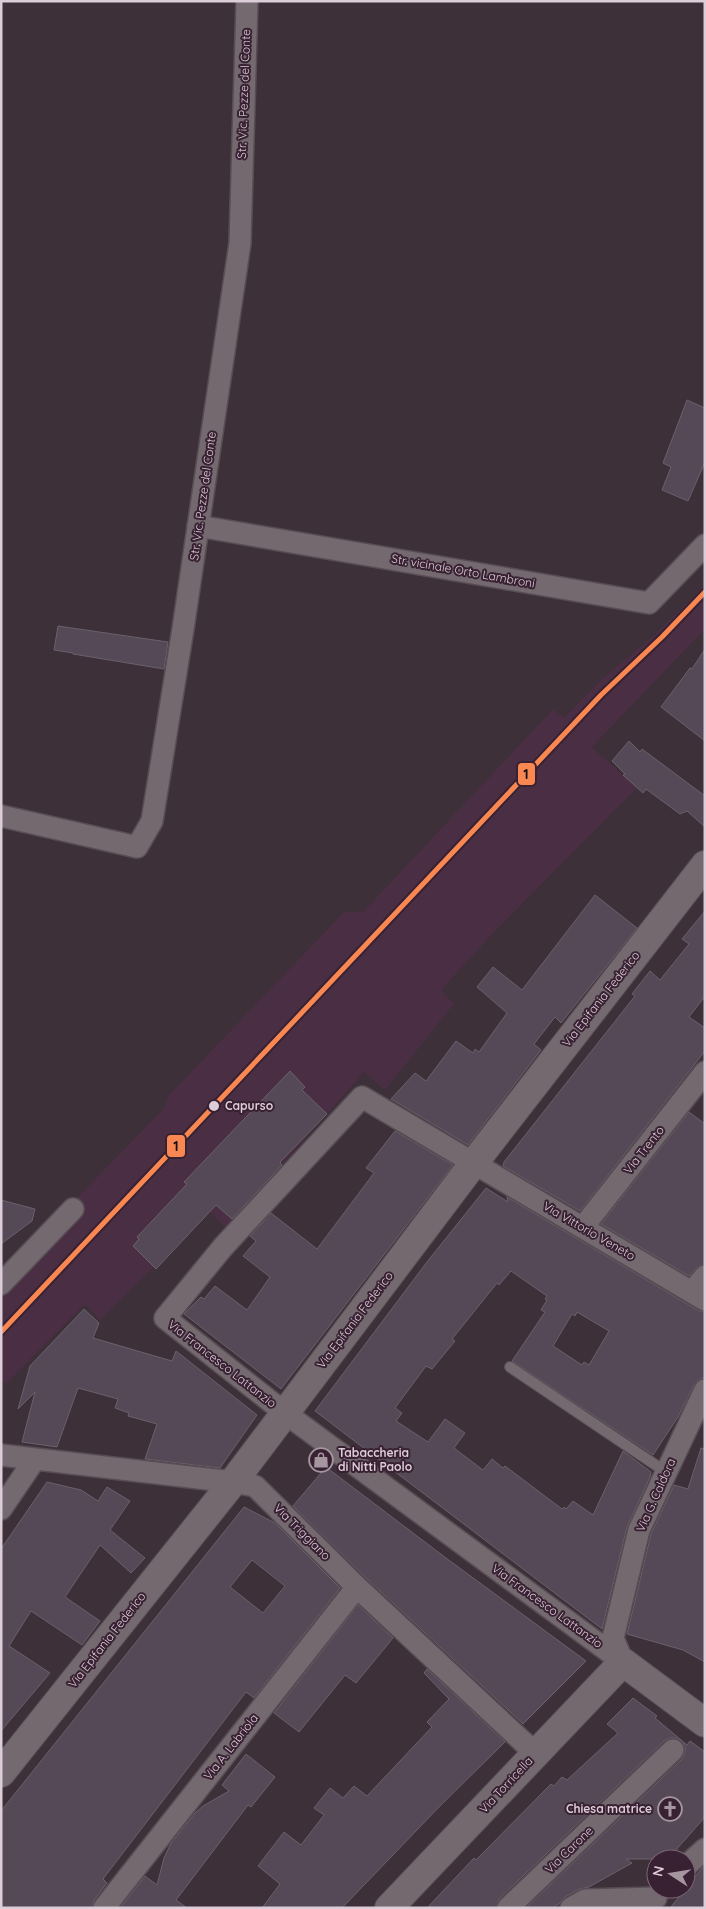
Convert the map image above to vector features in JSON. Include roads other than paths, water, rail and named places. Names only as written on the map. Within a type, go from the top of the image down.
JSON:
[{"type":"main road","name":"Via Epifania Federico","points":[[1,1773],[232,1482],[473,1164],[705,865]]},
{"type":"main road","points":[[623,1662],[705,1723]]},
{"type":"main road","name":"Via Torricella","points":[[389,1908],[623,1662]]},
{"type":"street","name":"Str. Vic. Pezze del Conte","points":[[1,816],[137,847],[152,821],[240,242],[247,1]]},
{"type":"street","name":"Str. vicinale Orto Lambroni","points":[[198,526],[649,603],[705,545]]},
{"type":"street","name":"Via Trento","points":[[583,1227],[705,1072]]},
{"type":"street","name":"Via Francesco Lattanzio","points":[[473,1164],[362,1097],[223,1247],[165,1318],[285,1413],[623,1662]]},
{"type":"street","name":"Via Vittorio Veneto","points":[[473,1164],[583,1227],[701,1289]]},
{"type":"street","points":[[1,1284],[73,1209]]},
{"type":"street","name":"Via G. Caldora","points":[[623,1662],[613,1638],[639,1530],[705,1390]]},
{"type":"street","name":"Via Triggiano","points":[[1,1455],[255,1486],[357,1587],[535,1753]]},
{"type":"street","points":[[1,1509],[35,1459]]},
{"type":"street","name":"Via A. Labriola","points":[[104,1908],[357,1587]]},
{"type":"street","name":"Via Carone","points":[[508,1908],[673,1750]]},
{"type":"street","points":[[571,1908],[585,1900],[646,1898]]},
{"type":"lane","points":[[510,1367],[666,1472]]},
{"type":"place","name":"Capurso","points":[[214,1106]]},
{"type":"place","name":"Tabaccheria di Nitti Paolo","points":[[321,1460]]},
{"type":"place","name":"Chiesa matrice","points":[[670,1809]]}]
